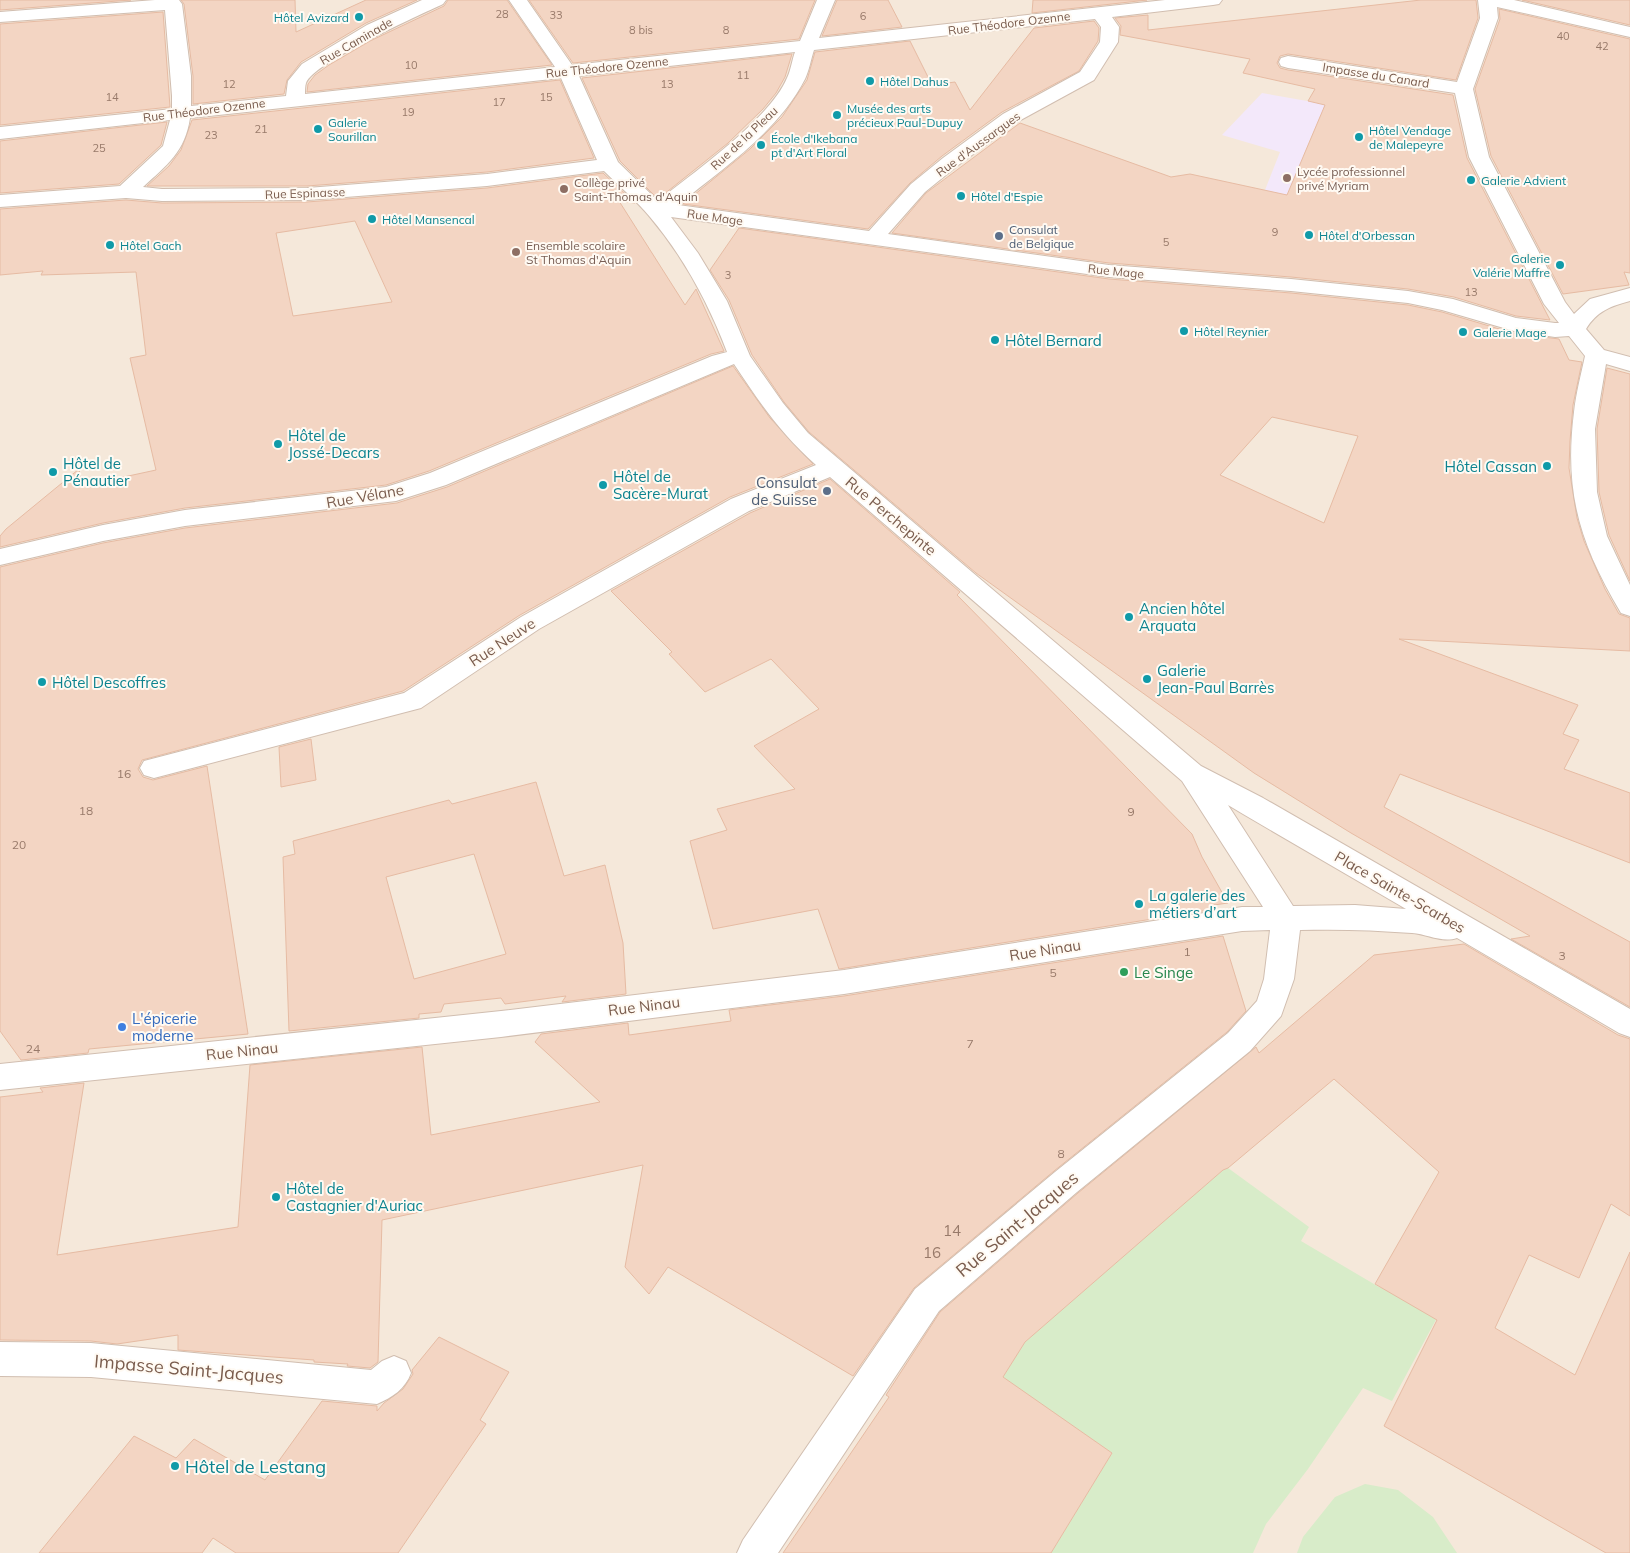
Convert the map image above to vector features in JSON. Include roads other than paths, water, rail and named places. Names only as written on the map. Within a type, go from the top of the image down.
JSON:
[{"type":"street","name":"Rue Caminade","points":[[295,100],[297,81],[309,68],[373,29],[437,0]]},
{"type":"street","name":"Rue Perchepinte","points":[[518,0],[566,71],[610,164],[657,212],[695,241],[716,301],[730,329],[739,356],[800,438],[1191,773]]},
{"type":"street","name":"Rue de la Pleau","points":[[657,212],[737,147],[779,106],[797,77],[798,65],[826,0]]},
{"type":"street","name":"Rue Théodore Ozenne","points":[[0,133],[566,71],[807,47],[1100,13],[1148,4],[1213,0]]},
{"type":"street","points":[[1630,32],[1488,0],[1489,18],[1464,89],[1478,157],[1555,304],[1596,355],[1630,364]]},
{"type":"street","points":[[0,17],[173,4],[182,94],[181,113],[173,147],[126,192]]},
{"type":"street","name":"Rue d'Aussargues","points":[[874,239],[883,226],[918,188],[950,162],[1010,118],[1087,76],[1109,42],[1110,27],[1100,13]]},
{"type":"street","name":"Impasse du Canard","points":[[1288,62],[1464,89]]},
{"type":"street","name":"Rue Espinasse","points":[[0,201],[126,192],[162,195],[307,194],[487,180],[610,164]]},
{"type":"street","name":"Rue Mage","points":[[657,212],[675,211],[728,220],[1109,271],[1291,285],[1408,297],[1445,304],[1514,324],[1548,329],[1575,329]]},
{"type":"street","points":[[695,241],[708,224],[728,220]]},
{"type":"street","points":[[1575,329],[1583,314],[1594,304],[1630,294]]},
{"type":"street","points":[[1596,355],[1585,414],[1582,453],[1585,490],[1594,534],[1618,587],[1630,607]]},
{"type":"street","name":"Rue Vélane","points":[[0,557],[185,518],[388,495],[438,479],[720,361],[739,356]]},
{"type":"street","name":"Rue Neuve","points":[[154,768],[412,701],[530,623],[740,505],[832,467]]},
{"type":"street","points":[[1191,773],[1239,844],[1286,920]]},
{"type":"street","name":"Place Sainte-Scarbes","points":[[1191,773],[1262,811],[1474,935]]},
{"type":"street","name":"Place Sainte-Scarbes","points":[[1286,920],[1355,917],[1415,921],[1474,935]]},
{"type":"street","name":"Rue Ninau","points":[[0,1077],[501,1024],[844,982],[1242,919],[1286,920]]},
{"type":"street","name":"Rue Saint-Jacques","points":[[756,1553],[927,1300],[1066,1182],[1239,1042],[1270,1007],[1279,979],[1286,920]]},
{"type":"street","points":[[1474,935],[1553,978],[1630,1024]]},
{"type":"street","name":"Impasse Saint-Jacques","points":[[0,1358],[91,1360],[386,1380]]},
{"type":"place","name":"Hôtel Avizard","points":[[359,17]]},
{"type":"place","name":"Hôtel Dahus","points":[[870,81]]},
{"type":"place","name":"Musée des arts précieux Paul-Dupuy","points":[[837,115]]},
{"type":"place","name":"Galerie Sourillan","points":[[318,129]]},
{"type":"place","name":"Hôtel Vendage de Malepeyre","points":[[1359,137]]},
{"type":"place","name":"École d'Ikebana pt d'Art Floral","points":[[761,145]]},
{"type":"place","name":"Lycée professionnel privé Myriam","points":[[1287,178]]},
{"type":"place","name":"Galerie Advient","points":[[1471,180]]},
{"type":"place","name":"Collège privé Saint-Thomas d'Aquin","points":[[564,189]]},
{"type":"place","name":"Hôtel d'Espie","points":[[961,196]]},
{"type":"place","name":"Hôtel Mansencal","points":[[372,219]]},
{"type":"place","name":"Hôtel d'Orbessan","points":[[1309,235]]},
{"type":"place","name":"Consulat de Belgique","points":[[999,236]]},
{"type":"place","name":"Hôtel Gach","points":[[110,245]]},
{"type":"place","name":"Ensemble scolaire St Thomas d'Aquin","points":[[516,252]]},
{"type":"place","name":"Galerie Valérie Maffre","points":[[1560,265]]},
{"type":"place","name":"Hôtel Reynier","points":[[1184,331]]},
{"type":"place","name":"Galerie Mage","points":[[1463,332]]},
{"type":"place","name":"Hôtel Bernard","points":[[995,340]]},
{"type":"place","name":"Hôtel de Jossé-Decars","points":[[278,444]]},
{"type":"place","name":"Hôtel Cassan","points":[[1547,466]]},
{"type":"place","name":"Hôtel de Pénautier","points":[[53,472]]},
{"type":"place","name":"Hôtel de Sacère-Murat","points":[[603,485]]},
{"type":"place","name":"Consulat de Suisse","points":[[827,491]]},
{"type":"place","name":"Ancien hôtel Arquata","points":[[1129,617]]},
{"type":"place","name":"Galerie Jean-Paul Barrès","points":[[1147,679]]},
{"type":"place","name":"Hôtel Descoffres","points":[[42,682]]},
{"type":"place","name":"La galerie des métiers d’art","points":[[1139,904]]},
{"type":"place","name":"Le Singe","points":[[1124,972]]},
{"type":"place","name":"L'épicerie moderne","points":[[122,1027]]},
{"type":"place","name":"Hôtel de Castagnier d'Auriac","points":[[276,1197]]},
{"type":"place","name":"Hôtel de Lestang","points":[[175,1466]]}]
